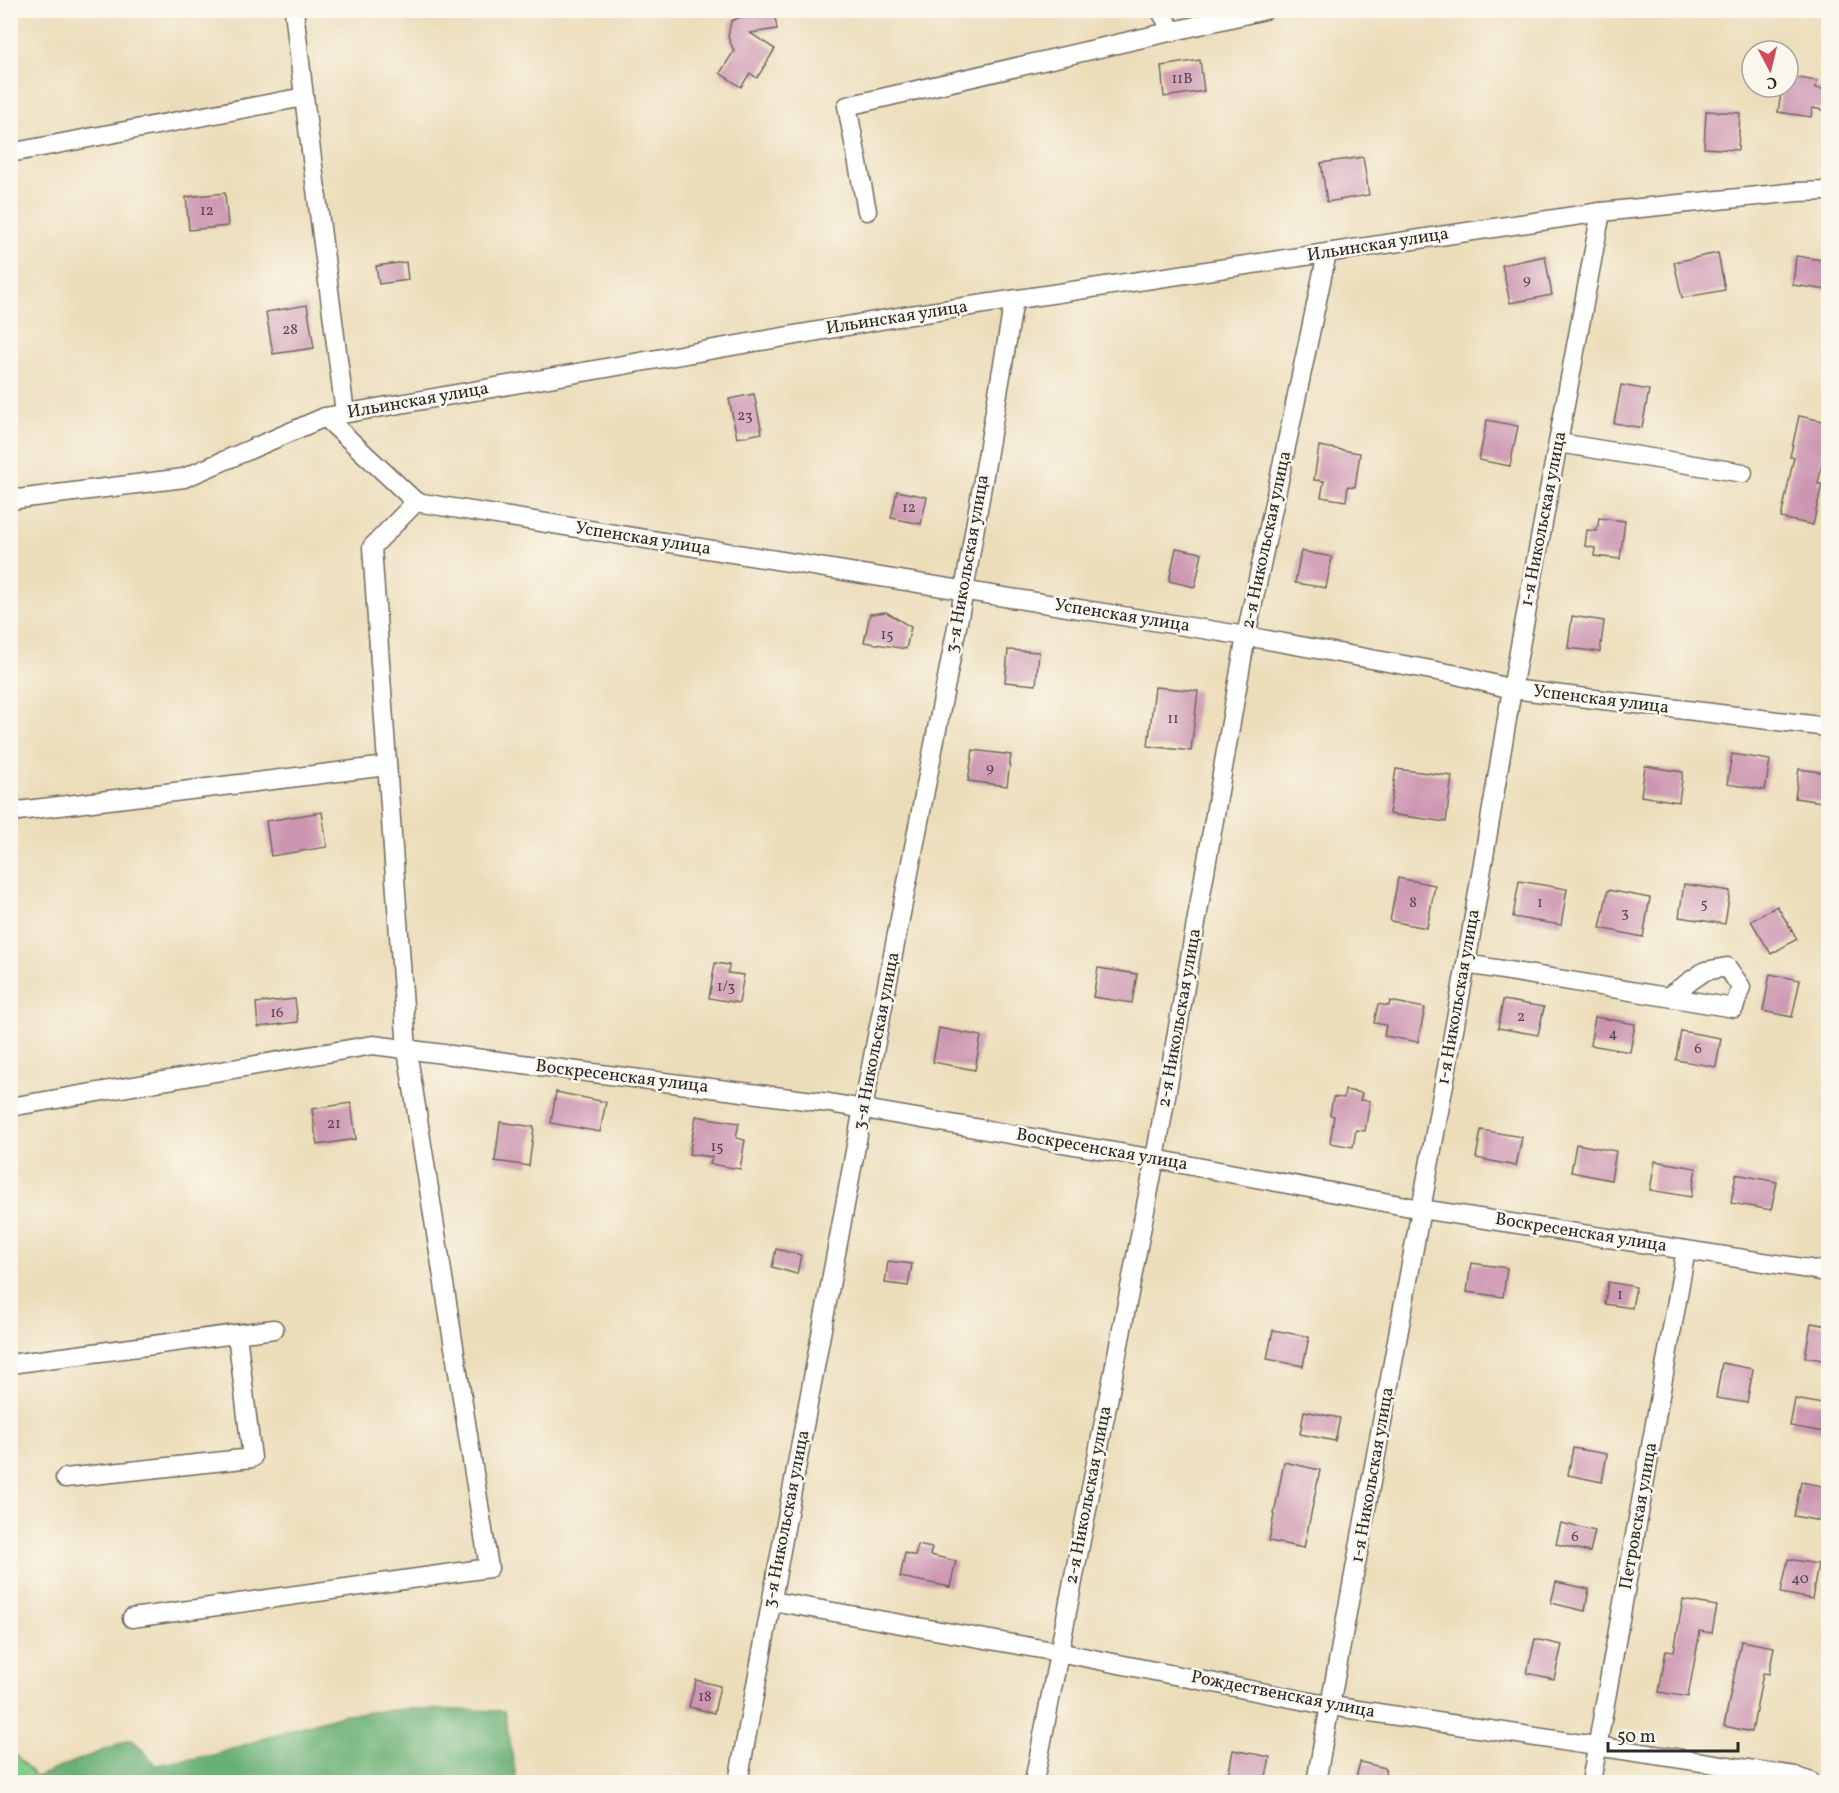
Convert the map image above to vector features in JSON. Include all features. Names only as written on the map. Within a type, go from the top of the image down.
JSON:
[{"type":"street","points":[[294,10],[345,413]]},
{"type":"street","points":[[1160,10],[1173,32]]},
{"type":"street","points":[[867,211],[847,106],[1265,10]]},
{"type":"street","points":[[10,153],[304,97]]},
{"type":"street","name":"Ильинская улица","points":[[10,500],[184,478],[325,417],[892,318],[1601,212],[1828,190]]},
{"type":"street","name":"1-я Никольская улица","points":[[1316,1782],[1466,964],[1512,689],[1601,212]]},
{"type":"street","name":"2-я Никольская улица","points":[[1034,1782],[1155,1159],[1246,636],[1327,253]]},
{"type":"street","name":"3-я Никольская улица","points":[[738,1782],[863,1108],[964,591],[1014,300]]},
{"type":"street","points":[[132,1618],[489,1568],[407,1050],[372,547],[416,502],[325,417]]},
{"type":"street","points":[[1559,442],[1743,473]]},
{"type":"street","name":"Успенская улица","points":[[416,502],[1246,636],[1453,674],[1512,689],[1828,727]]},
{"type":"street","points":[[10,812],[387,766]]},
{"type":"street","points":[[1466,964],[1667,997]]},
{"type":"street","name":"Воскресенская улица","points":[[10,1107],[373,1045],[863,1108],[1155,1159],[1421,1209],[1828,1272]]},
{"type":"street","name":"Петровская улица","points":[[1591,1782],[1686,1250]]},
{"type":"street","points":[[10,1364],[274,1329]]},
{"type":"street","points":[[65,1478],[252,1458],[237,1334]]},
{"type":"street","name":"Рождественская улица","points":[[772,1601],[1058,1652],[1331,1706],[1803,1779]]},
{"type":"green space","points":[[408,1709],[504,1711],[517,1782],[38,1782],[36,1777],[132,1739],[156,1765],[214,1755],[346,1714]]},
{"type":"green space","points":[[10,1749],[36,1777],[38,1782],[11,1782]]},
{"type":"building","points":[[742,10],[774,10],[777,29],[750,33],[775,49],[757,78],[750,73],[741,87],[720,73],[734,51],[728,37],[731,21],[743,16]]},
{"type":"building","points":[[1200,60],[1204,91],[1164,97],[1161,66]]},
{"type":"building","points":[[1800,78],[1817,81],[1816,88],[1828,90],[1828,111],[1812,108],[1811,117],[1778,112],[1780,99],[1800,99]]},
{"type":"building","points":[[1706,111],[1740,113],[1738,150],[1704,148]]},
{"type":"building","points":[[1363,157],[1369,195],[1327,202],[1321,163]]},
{"type":"building","points":[[225,193],[228,226],[189,230],[186,197]]},
{"type":"building","points":[[1718,253],[1725,290],[1682,298],[1674,262]]},
{"type":"building","points":[[1545,256],[1552,295],[1510,303],[1502,265]]},
{"type":"building","points":[[1796,256],[1828,261],[1828,290],[1793,285]]},
{"type":"building","points":[[406,262],[408,280],[379,284],[376,266]]},
{"type":"building","points":[[307,305],[314,348],[273,354],[266,312]]},
{"type":"building","points":[[1621,385],[1649,390],[1642,428],[1614,423]]},
{"type":"building","points":[[754,394],[762,433],[737,438],[729,399]]},
{"type":"building","points":[[1799,416],[1828,422],[1818,484],[1822,484],[1813,525],[1781,518],[1794,457],[1790,457]]},
{"type":"building","points":[[1487,420],[1518,426],[1510,466],[1479,460]]},
{"type":"building","points":[[1319,446],[1360,453],[1355,487],[1348,486],[1346,501],[1321,497],[1324,481],[1314,480]]},
{"type":"building","points":[[897,491],[927,497],[921,524],[891,518]]},
{"type":"building","points":[[1599,518],[1625,521],[1620,559],[1594,556],[1595,548],[1585,546],[1587,530],[1597,531]]},
{"type":"building","points":[[1176,548],[1202,553],[1195,587],[1169,581]]},
{"type":"building","points":[[1301,551],[1332,557],[1326,588],[1295,583]]},
{"type":"building","points":[[886,612],[911,627],[906,649],[864,642],[870,614]]},
{"type":"building","points":[[1572,616],[1604,621],[1600,652],[1568,648]]},
{"type":"building","points":[[1008,650],[1039,652],[1036,685],[1005,682]]},
{"type":"building","points":[[1155,687],[1198,691],[1191,751],[1148,746]]},
{"type":"building","points":[[973,750],[1011,755],[1007,786],[968,781]]},
{"type":"building","points":[[1732,754],[1770,760],[1765,790],[1727,784]]},
{"type":"building","points":[[1645,766],[1683,772],[1679,802],[1641,796]]},
{"type":"building","points":[[1396,769],[1452,776],[1446,822],[1389,814]]},
{"type":"building","points":[[1799,769],[1828,773],[1828,803],[1795,798]]},
{"type":"building","points":[[322,812],[327,847],[271,856],[266,821]]},
{"type":"building","points":[[1398,878],[1435,885],[1427,928],[1390,921]]},
{"type":"building","points":[[1519,881],[1567,889],[1561,925],[1513,917]]},
{"type":"building","points":[[1684,884],[1730,891],[1725,924],[1679,917]]},
{"type":"building","points":[[1608,890],[1650,898],[1643,937],[1600,928]]},
{"type":"building","points":[[1777,906],[1797,939],[1771,954],[1751,921]]},
{"type":"building","points":[[715,963],[729,965],[728,973],[744,975],[739,1003],[709,998]]},
{"type":"building","points":[[1098,968],[1137,974],[1132,1003],[1093,997]]},
{"type":"building","points":[[1770,974],[1800,980],[1792,1017],[1763,1011]]},
{"type":"building","points":[[295,999],[298,1022],[258,1027],[256,1003]]},
{"type":"building","points":[[1503,1000],[1544,1007],[1538,1035],[1498,1028]]},
{"type":"building","points":[[1390,1001],[1425,1008],[1418,1042],[1384,1036],[1386,1025],[1374,1023],[1378,1004],[1389,1006]]},
{"type":"building","points":[[1595,1017],[1635,1024],[1630,1052],[1590,1045]]},
{"type":"building","points":[[939,1028],[981,1036],[975,1070],[933,1062]]},
{"type":"building","points":[[1681,1031],[1721,1038],[1716,1067],[1676,1060]]},
{"type":"building","points":[[1345,1090],[1362,1093],[1360,1100],[1370,1101],[1365,1131],[1356,1130],[1353,1147],[1330,1143],[1334,1116],[1330,1115],[1333,1097],[1344,1098]]},
{"type":"building","points":[[556,1092],[606,1102],[600,1132],[551,1123]]},
{"type":"building","points":[[351,1103],[356,1139],[317,1145],[312,1109]]},
{"type":"building","points":[[696,1116],[739,1123],[736,1138],[745,1140],[740,1169],[710,1164],[712,1157],[689,1154]]},
{"type":"building","points":[[500,1122],[534,1127],[529,1166],[495,1161]]},
{"type":"building","points":[[1481,1130],[1522,1137],[1516,1166],[1476,1158]]},
{"type":"building","points":[[1576,1144],[1616,1151],[1611,1180],[1571,1172]]},
{"type":"building","points":[[1655,1161],[1696,1168],[1691,1197],[1650,1190]]},
{"type":"building","points":[[1736,1174],[1777,1182],[1771,1210],[1731,1203]]},
{"type":"building","points":[[776,1249],[801,1255],[797,1274],[772,1267]]},
{"type":"building","points":[[888,1261],[912,1264],[908,1286],[885,1283]]},
{"type":"building","points":[[1471,1263],[1507,1268],[1503,1297],[1467,1292]]},
{"type":"building","points":[[1608,1282],[1636,1287],[1632,1308],[1605,1304]]},
{"type":"building","points":[[1811,1323],[1828,1326],[1828,1361],[1805,1357]]},
{"type":"building","points":[[1273,1330],[1309,1337],[1303,1366],[1267,1359]]},
{"type":"building","points":[[1722,1363],[1753,1369],[1747,1403],[1716,1398]]},
{"type":"building","points":[[1795,1399],[1828,1405],[1824,1432],[1790,1426]]},
{"type":"building","points":[[1304,1411],[1340,1418],[1335,1441],[1300,1434]]},
{"type":"building","points":[[1573,1448],[1607,1454],[1602,1482],[1568,1475]]},
{"type":"building","points":[[1284,1462],[1320,1470],[1304,1548],[1269,1541]]},
{"type":"building","points":[[1801,1482],[1828,1487],[1825,1522],[1794,1516]]},
{"type":"building","points":[[1561,1523],[1595,1531],[1590,1552],[1556,1544]]},
{"type":"building","points":[[918,1545],[932,1548],[930,1555],[956,1561],[950,1587],[900,1577],[905,1553],[915,1556]]},
{"type":"building","points":[[1788,1559],[1818,1564],[1812,1599],[1781,1593]]},
{"type":"building","points":[[1556,1582],[1589,1589],[1585,1611],[1551,1603]]},
{"type":"building","points":[[1683,1600],[1717,1606],[1712,1633],[1700,1631],[1688,1697],[1659,1692],[1666,1650],[1674,1651]]},
{"type":"building","points":[[1535,1639],[1562,1645],[1554,1679],[1527,1673]]},
{"type":"building","points":[[1741,1641],[1774,1647],[1769,1674],[1763,1673],[1752,1732],[1724,1726]]},
{"type":"building","points":[[696,1680],[720,1686],[714,1713],[689,1707]]},
{"type":"building","points":[[1233,1750],[1270,1757],[1265,1782],[1227,1782]]},
{"type":"building","points":[[1360,1762],[1386,1768],[1383,1782],[1355,1782]]}]
